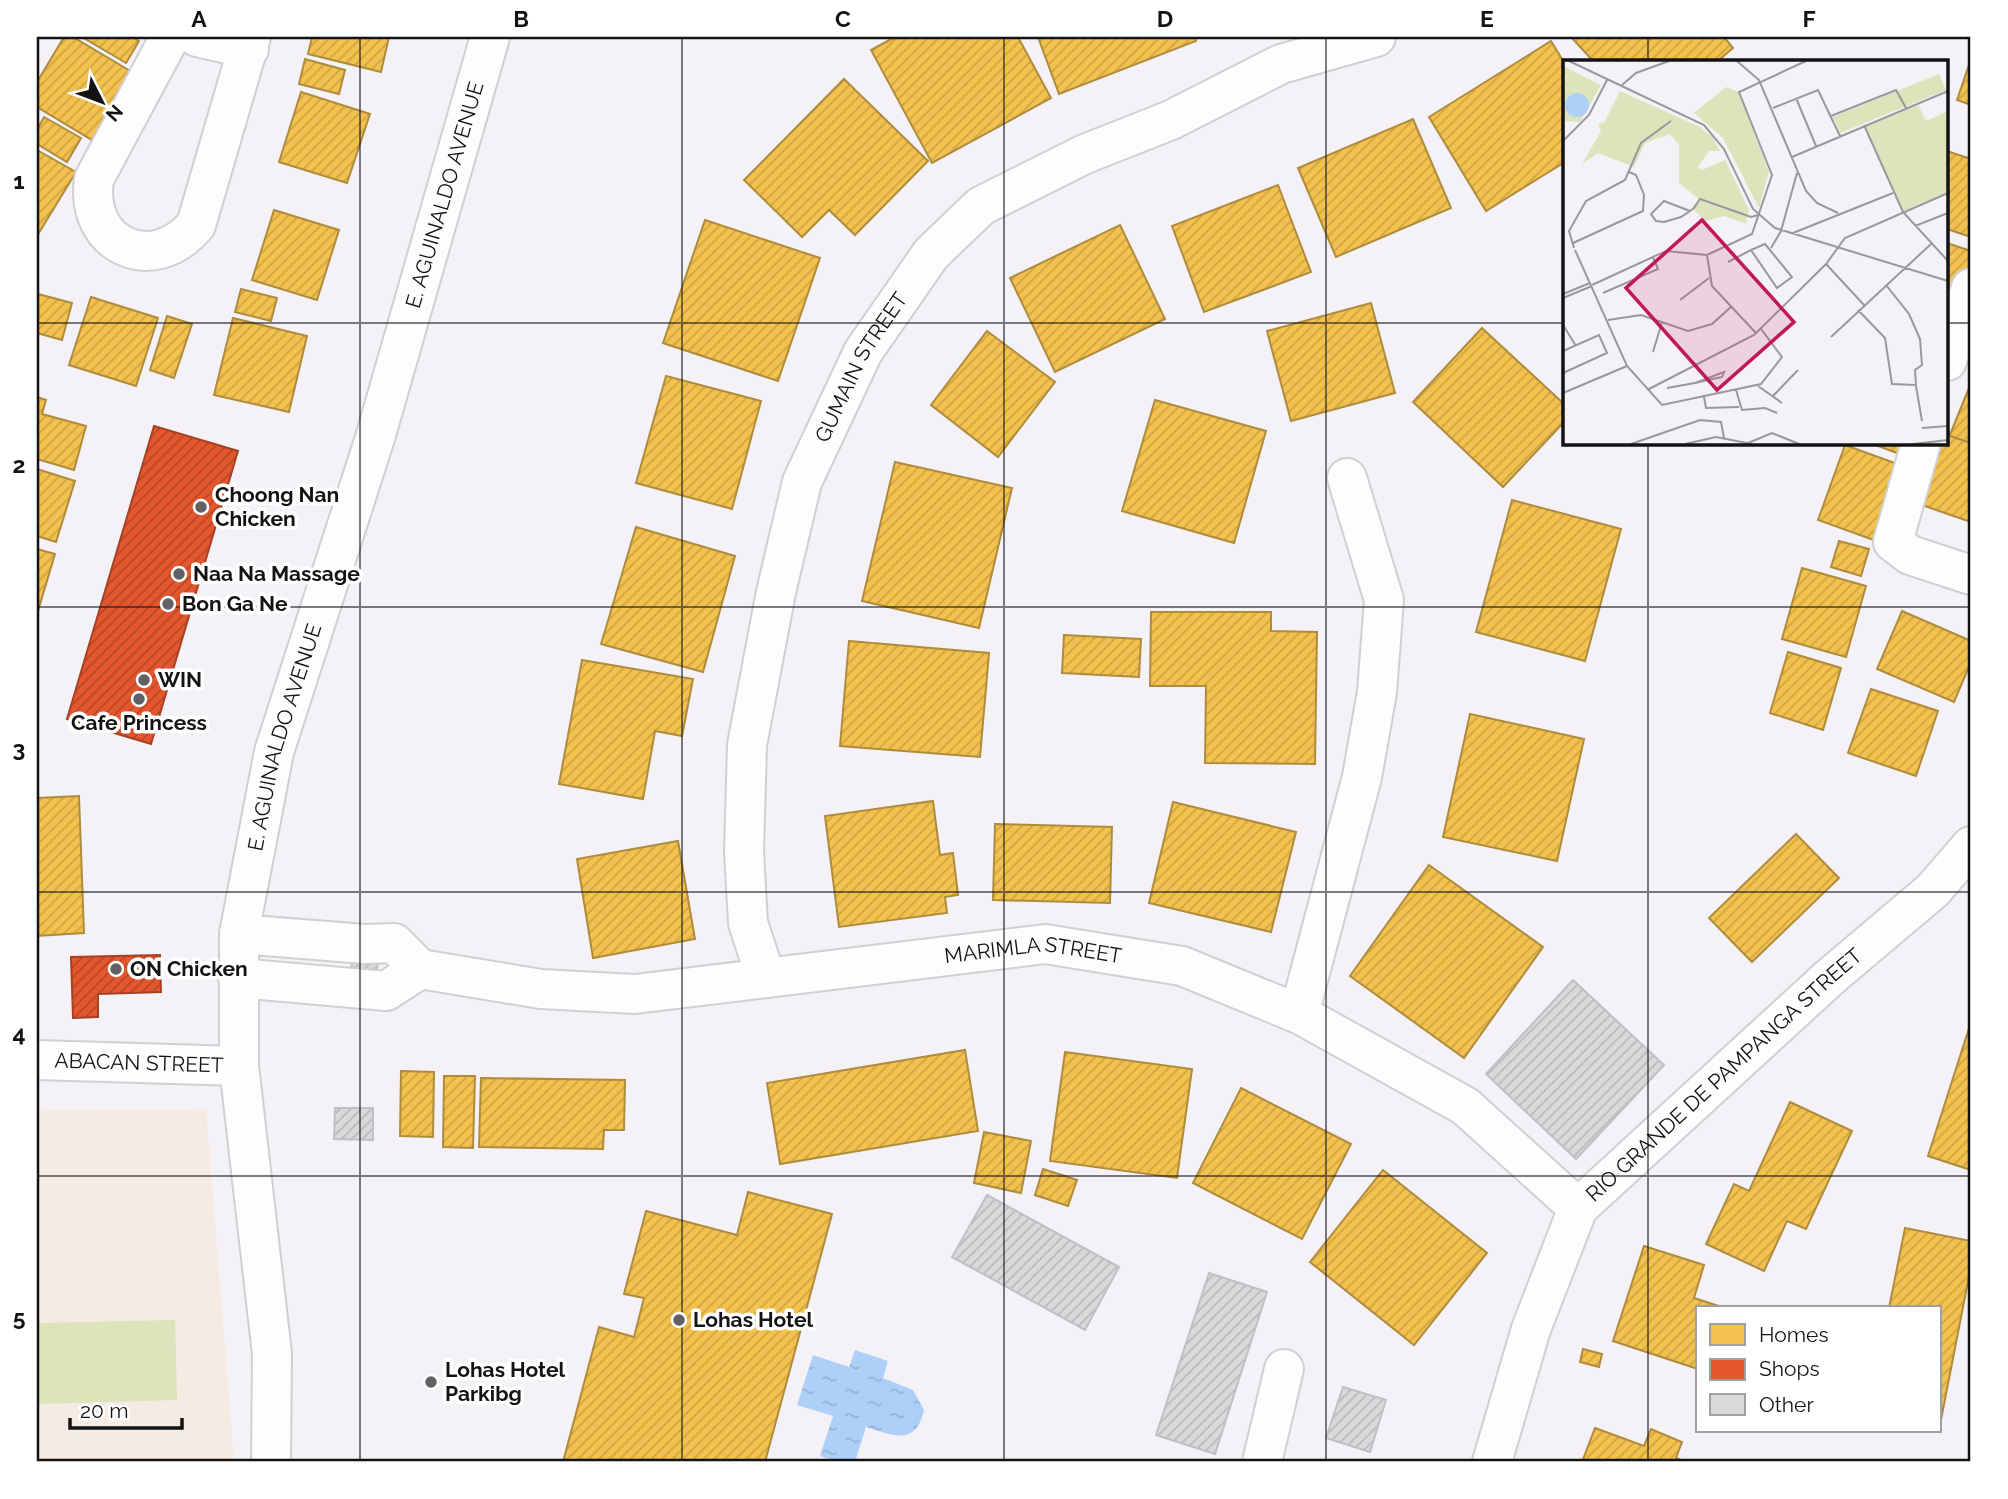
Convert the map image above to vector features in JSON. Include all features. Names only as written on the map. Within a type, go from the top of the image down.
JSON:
[{"type":"street","points":[[170,37],[94,178],[92,197],[95,214],[103,230],[116,243],[133,250],[151,252],[169,248],[184,239],[196,225],[250,43],[197,37]]},
{"type":"street","name":"E. AGUINALDO AVENUE","points":[[271,1462],[272,1354],[239,1066],[239,934],[275,752],[375,438],[490,37]]},
{"type":"street","name":"GUMAIN STREET","points":[[766,978],[748,923],[744,852],[747,745],[776,592],[802,482],[863,352],[932,254],[981,206],[1085,154],[1171,120],[1276,50],[1376,37]]},
{"type":"street","points":[[1948,359],[1968,309]]},
{"type":"street","points":[[1921,444],[1894,542],[1900,551],[1971,575]]},
{"type":"street","points":[[1299,1013],[1362,777],[1377,692],[1384,600],[1347,478]]},
{"type":"street","name":"RIO GRANDE DE PAMPANGA STREET","points":[[1492,1462],[1531,1329],[1578,1208],[1829,978],[1933,890],[1971,846]]},
{"type":"street","points":[[238,978],[386,991],[420,968],[394,943],[365,944],[239,934]]},
{"type":"street","name":"MARIMLA STREET","points":[[420,968],[541,989],[635,994],[1045,944],[1181,966],[1299,1013],[1465,1106],[1578,1208]]},
{"type":"street","name":"ABACAN STREET","points":[[37,1060],[239,1066]]},
{"type":"street","points":[[1262,1462],[1284,1368]]},
{"type":"shaded area","points":[[206,1109],[234,1462],[37,1462],[37,1111]]},
{"type":"green space","points":[[175,1320],[177,1400],[37,1404],[37,1323]]},
{"type":"water","points":[[855,1350],[888,1361],[883,1378],[913,1390],[924,1410],[920,1422],[909,1434],[894,1435],[866,1427],[855,1462],[839,1462],[820,1456],[833,1416],[797,1405],[813,1355],[849,1367]]},
{"type":"building: Homes","points":[[64,37],[73,37],[132,72],[92,140],[37,107],[37,82]]},
{"type":"building: Homes","points":[[82,37],[132,37],[139,41],[126,63]]},
{"type":"building: Homes","points":[[312,37],[389,37],[381,72],[308,54]]},
{"type":"building: Homes","points":[[895,37],[1018,37],[1051,98],[932,163],[871,50]]},
{"type":"building: Homes","points":[[1038,37],[1195,37],[1196,41],[1059,94]]},
{"type":"building: Homes","points":[[1571,37],[1724,37],[1733,48],[1719,60],[1592,60]]},
{"type":"building: Homes","points":[[1551,41],[1563,61],[1563,163],[1486,211],[1429,117]]},
{"type":"building: Homes","points":[[305,59],[345,70],[339,94],[299,84]]},
{"type":"building: Homes","points":[[1971,59],[1971,105],[1957,100]]},
{"type":"building: Homes","points":[[844,79],[928,161],[855,235],[829,210],[802,237],[744,180]]},
{"type":"building: Homes","points":[[301,92],[370,114],[347,183],[279,162]]},
{"type":"building: Homes","points":[[44,117],[81,138],[67,162],[37,144],[37,130]]},
{"type":"building: Homes","points":[[1413,119],[1451,208],[1336,257],[1298,168]]},
{"type":"building: Homes","points":[[37,150],[76,172],[37,236]]},
{"type":"building: Homes","points":[[1948,151],[1971,159],[1971,237],[1948,229]]},
{"type":"building: Homes","points":[[1278,185],[1311,272],[1204,312],[1172,226]]},
{"type":"building: Homes","points":[[274,210],[339,230],[317,300],[252,280]]},
{"type":"building: Homes","points":[[705,220],[820,258],[778,381],[663,343]]},
{"type":"building: Homes","points":[[1120,225],[1165,319],[1055,372],[1010,278]]},
{"type":"building: Homes","points":[[1948,243],[1971,251],[1971,260],[1950,327]]},
{"type":"building: Homes","points":[[241,289],[277,298],[271,321],[235,312]]},
{"type":"building: Homes","points":[[38,294],[72,303],[62,340],[37,333]]},
{"type":"building: Homes","points":[[91,297],[158,318],[136,386],[69,365]]},
{"type":"building: Homes","points":[[1371,303],[1395,393],[1291,421],[1267,331]]},
{"type":"building: Homes","points":[[167,316],[192,324],[174,378],[150,370]]},
{"type":"building: Homes","points":[[233,318],[307,336],[289,412],[214,395]]},
{"type":"building: Homes","points":[[1482,328],[1563,403],[1563,423],[1503,487],[1413,402]]},
{"type":"building: Homes","points":[[987,331],[1055,382],[998,457],[931,405]]},
{"type":"building: Homes","points":[[666,376],[761,401],[732,509],[636,483]]},
{"type":"building: Homes","points":[[1971,383],[1971,446],[1949,437]]},
{"type":"building: Homes","points":[[37,397],[46,400],[42,414],[86,426],[74,470],[37,459]]},
{"type":"building: Homes","points":[[1155,400],[1266,431],[1234,543],[1122,511]]},
{"type":"building: Homes","points":[[1948,435],[1971,443],[1971,522],[1916,503],[1937,444],[1948,444]]},
{"type":"building: Homes","points":[[1873,444],[1910,444],[1905,456]]},
{"type":"building: Homes","points":[[1845,445],[1906,467],[1879,542],[1818,520]]},
{"type":"building: Homes","points":[[895,462],[1012,488],[979,628],[862,601]]},
{"type":"building: Homes","points":[[37,469],[75,481],[56,542],[37,536]]},
{"type":"building: Homes","points":[[1512,500],[1621,529],[1585,661],[1476,632]]},
{"type":"building: Homes","points":[[636,527],[735,556],[703,672],[601,644]]},
{"type":"building: Homes","points":[[1839,541],[1869,549],[1861,576],[1831,567]]},
{"type":"building: Homes","points":[[37,549],[55,554],[38,611],[37,610]]},
{"type":"building: Homes","points":[[1802,568],[1866,586],[1846,657],[1782,639]]},
{"type":"building: Homes","points":[[1902,611],[1971,641],[1971,662],[1954,702],[1877,669]]},
{"type":"building: Homes","points":[[1151,612],[1271,612],[1271,631],[1317,632],[1315,764],[1205,763],[1206,686],[1150,686]]},
{"type":"building: Homes","points":[[1064,635],[1141,639],[1139,677],[1062,673]]},
{"type":"building: Homes","points":[[849,641],[989,653],[980,757],[840,746]]},
{"type":"building: Homes","points":[[1788,652],[1841,668],[1823,730],[1770,713]]},
{"type":"building: Homes","points":[[582,660],[693,679],[682,736],[655,731],[643,799],[559,784]]},
{"type":"building: Homes","points":[[1871,689],[1938,711],[1916,776],[1848,753]]},
{"type":"building: Homes","points":[[1470,714],[1584,739],[1557,861],[1443,837]]},
{"type":"building: Homes","points":[[79,796],[84,933],[37,936],[37,798]]},
{"type":"building: Homes","points":[[933,801],[940,855],[953,853],[958,895],[945,897],[947,913],[839,927],[825,816]]},
{"type":"building: Homes","points":[[1173,802],[1296,832],[1271,932],[1149,903]]},
{"type":"building: Homes","points":[[995,824],[1112,827],[1110,903],[993,900]]},
{"type":"building: Homes","points":[[1796,834],[1839,878],[1752,962],[1709,918]]},
{"type":"building: Homes","points":[[678,841],[695,939],[593,958],[577,859]]},
{"type":"building: Homes","points":[[1429,865],[1543,947],[1464,1058],[1350,976]]},
{"type":"building: Homes","points":[[1971,1022],[1971,1170],[1928,1156]]},
{"type":"building: Homes","points":[[965,1050],[978,1131],[780,1164],[767,1083]]},
{"type":"building: Homes","points":[[1065,1052],[1192,1069],[1177,1178],[1050,1161]]},
{"type":"building: Homes","points":[[401,1071],[434,1072],[433,1137],[400,1136]]},
{"type":"building: Homes","points":[[444,1076],[475,1076],[473,1148],[443,1147]]},
{"type":"building: Homes","points":[[481,1078],[625,1080],[624,1130],[604,1130],[603,1149],[479,1147]]},
{"type":"building: Homes","points":[[1241,1088],[1351,1144],[1302,1239],[1193,1183]]},
{"type":"building: Homes","points":[[1790,1102],[1852,1131],[1806,1229],[1787,1221],[1764,1271],[1706,1244],[1734,1184],[1749,1191]]},
{"type":"building: Homes","points":[[984,1132],[1031,1141],[1021,1193],[974,1183]]},
{"type":"building: Homes","points":[[1043,1169],[1077,1180],[1068,1206],[1035,1195]]},
{"type":"building: Homes","points":[[1383,1170],[1487,1253],[1414,1345],[1310,1262]]},
{"type":"building: Homes","points":[[748,1192],[832,1214],[765,1462],[563,1462],[599,1327],[634,1337],[644,1298],[624,1294],[646,1211],[737,1235]]},
{"type":"building: Homes","points":[[1905,1228],[1971,1241],[1971,1266],[1941,1420],[1941,1306],[1889,1306]]},
{"type":"building: Homes","points":[[1644,1246],[1704,1265],[1694,1298],[1719,1306],[1696,1306],[1696,1368],[1613,1341]]},
{"type":"building: Homes","points":[[1583,1349],[1602,1354],[1599,1367],[1580,1362]]},
{"type":"building: Homes","points":[[1595,1428],[1644,1446],[1651,1429],[1682,1442],[1676,1458],[1686,1462],[1582,1462]]},
{"type":"building: Shops","points":[[154,426],[238,451],[151,744],[67,719]]},
{"type":"building: Shops","points":[[160,955],[161,992],[98,994],[98,1017],[73,1018],[71,957]]},
{"type":"building: Other","points":[[354,954],[379,958],[376,973],[351,969]]},
{"type":"building: Other","points":[[1573,980],[1664,1065],[1576,1159],[1486,1074]]},
{"type":"building: Other","points":[[335,1108],[373,1108],[373,1140],[334,1139]]},
{"type":"building: Other","points":[[987,1195],[1119,1267],[1085,1330],[952,1257]]},
{"type":"building: Other","points":[[1209,1273],[1267,1292],[1215,1454],[1156,1435]]},
{"type":"building: Other","points":[[1343,1387],[1386,1400],[1370,1452],[1326,1438]]},
{"type":"place","name":"Choong Nan Chicken","points":[[201,507]]},
{"type":"place","name":"Naa Na Massage","points":[[179,574]]},
{"type":"place","name":"Bon Ga Ne","points":[[168,604]]},
{"type":"place","name":"WIN","points":[[144,680]]},
{"type":"place","name":"Cafe Princess","points":[[139,699]]},
{"type":"place","name":"ON Chicken","points":[[116,969]]},
{"type":"place","name":"Lohas Hotel","points":[[679,1320]]},
{"type":"place","name":"Lohas Hotel Parkibg","points":[[431,1382]]}]
